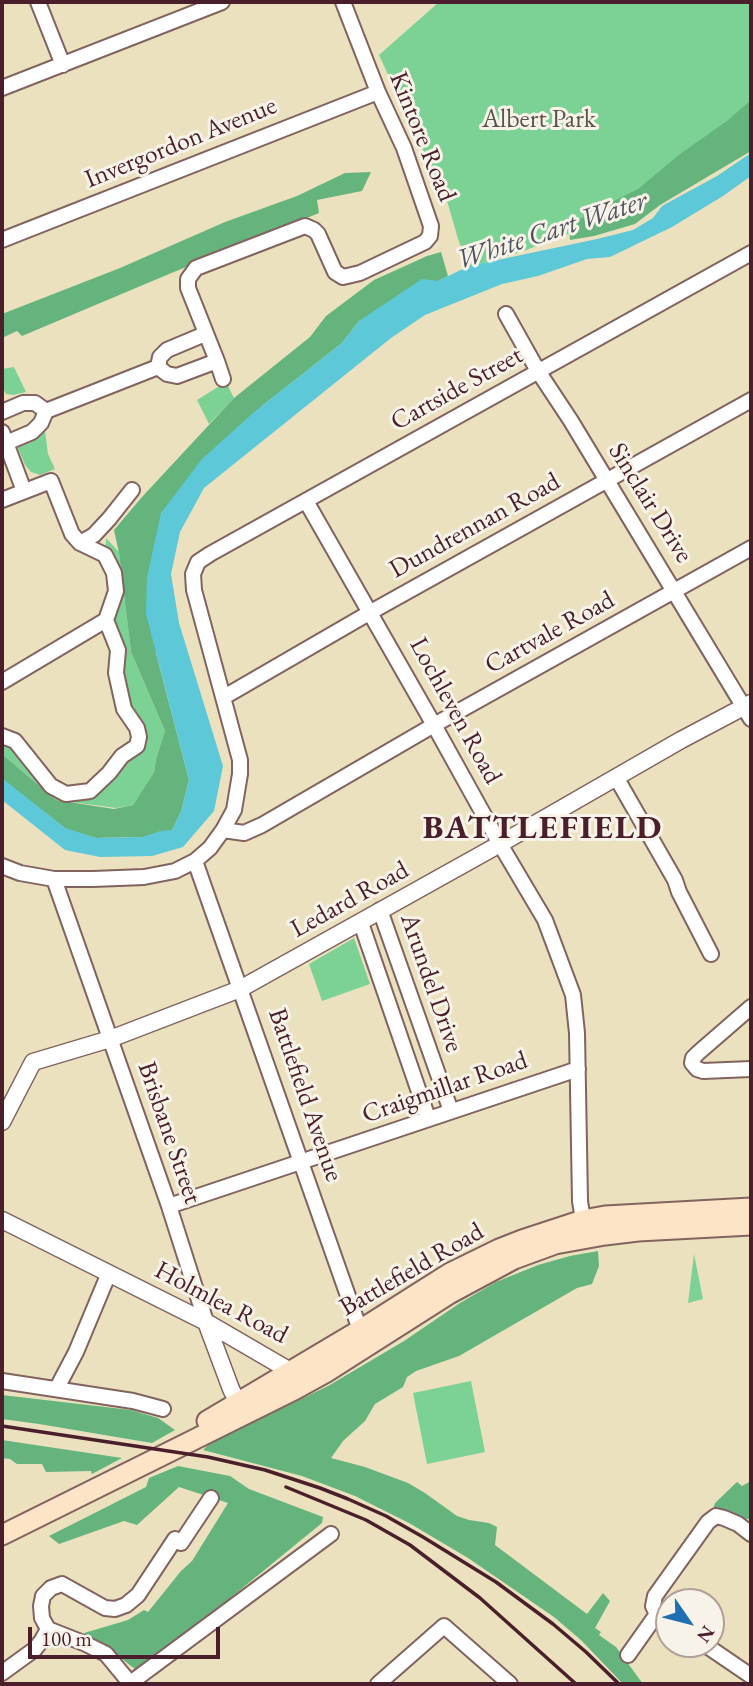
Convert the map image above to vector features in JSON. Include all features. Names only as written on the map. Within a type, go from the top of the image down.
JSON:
[{"type":"main road","name":"Battlefield Road","points":[[242,1409],[288,1372],[365,1337],[504,1264],[585,1229],[605,1216],[751,1208]]},
{"type":"main road","name":"Battlefield Road","points":[[585,1229],[638,1231],[751,1225]]},
{"type":"main road","name":"Battlefield Road","points":[[2,1535],[242,1409],[288,1393],[325,1373],[365,1337]]},
{"type":"main road","name":"Holmlea Road","points":[[288,1372],[288,1393]]},
{"type":"street","points":[[38,2],[63,65]]},
{"type":"street","points":[[2,88],[222,2]]},
{"type":"street","name":"Kintore Road","points":[[223,379],[188,288],[188,279],[196,268],[306,226],[318,234],[335,272],[343,277],[425,242],[430,236],[431,226],[404,148],[342,2]]},
{"type":"street","name":"Invergordon Avenue","points":[[2,240],[378,92]]},
{"type":"street","name":"Cartside Street","points":[[224,697],[194,590],[193,574],[198,562],[751,253]]},
{"type":"street","name":"Sinclair Drive","points":[[506,314],[538,371],[749,709]]},
{"type":"street","points":[[158,367],[160,357],[167,350],[205,334]]},
{"type":"street","points":[[158,367],[167,374],[177,376],[216,361]]},
{"type":"street","points":[[24,491],[4,438],[32,432],[41,423],[46,411],[158,367]]},
{"type":"street","name":"Dundrennan Road","points":[[224,697],[751,400]]},
{"type":"street","points":[[2,412],[23,403],[35,403],[46,411]]},
{"type":"street","points":[[2,500],[51,481],[72,534],[80,543],[105,555],[114,573],[116,591],[106,620],[2,682]]},
{"type":"street","points":[[80,543],[94,535],[132,490]]},
{"type":"street","name":"Lochleven Road","points":[[306,500],[545,920],[573,995],[578,1033],[580,1201],[585,1229]]},
{"type":"street","name":"Cartvale Road","points":[[223,830],[244,833],[262,825],[751,548]]},
{"type":"street","points":[[2,736],[15,741],[51,786],[66,794],[90,792],[122,756],[137,746],[137,728],[124,709],[116,673],[118,650],[106,620]]},
{"type":"street","points":[[2,866],[20,873],[54,879],[144,877],[175,871],[195,861],[210,848],[234,810],[240,760],[224,697]]},
{"type":"street","name":"Ledard Road","points":[[2,1122],[33,1062],[110,1039],[240,989],[616,777],[749,709]]},
{"type":"street","points":[[616,777],[675,880],[678,892],[711,954]]},
{"type":"street","name":"Battlefield Avenue","points":[[195,861],[365,1337]]},
{"type":"street","name":"Brisbane Street","points":[[54,879],[169,1206],[206,1322],[230,1389],[242,1409]]},
{"type":"street","name":"Arundel Drive","points":[[380,910],[451,1111]]},
{"type":"street","name":"Arundel Drive","points":[[360,923],[428,1118]]},
{"type":"street","points":[[751,1007],[698,1053],[692,1063],[703,1071],[751,1069]]},
{"type":"street","name":"Craigmillar Road","points":[[169,1206],[578,1069]]},
{"type":"street","name":"Holmlea Road","points":[[2,1220],[206,1322],[288,1372]]},
{"type":"street","points":[[57,1388],[76,1352],[109,1273]]},
{"type":"street","points":[[2,1381],[134,1401],[163,1409]]},
{"type":"street","points":[[211,1498],[181,1543],[175,1539],[138,1595],[126,1605],[114,1609],[105,1608],[62,1584],[51,1588],[43,1596],[41,1606],[48,1629],[106,1654],[130,1684],[331,1534]]},
{"type":"street","points":[[661,1588],[708,1521],[716,1516],[738,1524],[751,1534]]},
{"type":"street","points":[[378,1684],[444,1626],[510,1684]]},
{"type":"street","points":[[628,1655],[655,1626]]},
{"type":"street","points":[[2,1673],[35,1649],[48,1629]]},
{"type":"street","points":[[725,1658],[751,1676]]},
{"type":"green space","name":"Albert Park","points":[[439,2],[748,2],[751,8],[751,109],[586,227],[521,252],[469,267],[448,204],[379,55]]},
{"type":"green space","points":[[751,100],[751,151],[660,205],[635,224],[570,240],[569,225],[638,189]]},
{"type":"green space","points":[[371,172],[362,191],[317,200],[319,213],[22,336],[17,331],[2,338],[2,314],[120,268],[225,222],[297,196],[345,173]]},
{"type":"green space","points":[[441,252],[448,276],[359,321],[342,343],[262,406],[161,513],[156,653],[189,780],[181,812],[172,830],[143,837],[96,838],[66,829],[2,779],[2,754],[56,800],[114,809],[133,805],[154,772],[165,731],[131,652],[114,530],[234,398],[310,337],[326,316],[374,280]]},
{"type":"green space","points":[[14,367],[26,392],[6,394],[2,369]]},
{"type":"green space","points":[[226,382],[234,398],[209,424],[197,400]]},
{"type":"green space","points":[[45,431],[48,454],[55,469],[40,475],[31,472],[25,465],[18,445]]},
{"type":"green space","points":[[106,538],[119,552],[131,652],[165,731],[154,772],[133,805],[116,808],[56,800],[2,754],[2,736],[51,786],[90,791],[137,746],[124,709],[106,620],[116,591],[105,555]]},
{"type":"green space","points":[[354,938],[370,984],[322,1001],[309,964]]},
{"type":"green space","points":[[598,1251],[599,1266],[592,1284],[577,1288],[459,1356],[416,1371],[407,1377],[403,1387],[375,1404],[365,1421],[343,1441],[331,1458],[408,1483],[457,1516],[497,1527],[495,1545],[587,1614],[603,1593],[610,1601],[595,1628],[601,1632],[599,1635],[616,1647],[643,1684],[623,1684],[582,1641],[554,1617],[468,1558],[409,1523],[355,1496],[302,1476],[203,1450],[210,1443],[328,1386],[496,1282],[538,1265]]},
{"type":"green space","points":[[694,1254],[703,1299],[688,1303]]},
{"type":"green space","points":[[471,1381],[485,1452],[427,1464],[413,1393]]},
{"type":"green space","points":[[2,1395],[131,1410],[158,1418],[175,1430],[152,1443],[2,1419]]},
{"type":"green space","points":[[2,1440],[122,1458],[92,1474],[91,1471],[46,1472],[42,1464],[17,1464],[2,1458]]},
{"type":"green space","points":[[178,1466],[230,1476],[249,1489],[323,1517],[322,1523],[147,1666],[135,1669],[84,1633],[128,1620],[144,1610],[148,1612],[192,1561],[228,1503],[179,1487],[137,1525],[124,1521],[59,1544],[49,1536],[146,1487],[149,1478]]},
{"type":"green space","points":[[751,1481],[751,1520],[713,1509],[715,1503],[737,1482],[742,1486]]},
{"type":"water","points":[[751,153],[751,176],[672,227],[610,257],[587,259],[538,276],[502,284],[425,315],[391,338],[204,488],[180,532],[171,574],[179,623],[223,766],[214,811],[183,847],[152,856],[100,857],[65,850],[2,800],[2,778],[65,828],[96,838],[143,837],[172,830],[181,812],[189,780],[146,614],[147,578],[161,513],[202,459],[253,413],[342,343],[359,321],[422,279],[438,281],[469,266],[633,230],[653,218],[662,206],[717,176]]},
{"type":"railway","points":[[2,1426],[208,1457],[265,1470],[348,1499],[386,1516],[496,1582],[553,1624],[619,1684]]},
{"type":"railway","points":[[286,1487],[366,1520],[410,1545],[480,1598],[576,1684]]},
{"type":"district","name":"BATTLEFIELD","points":[[543,829]]},
{"type":"water label","name":"White Cart Water","points":[[552,231]]}]
